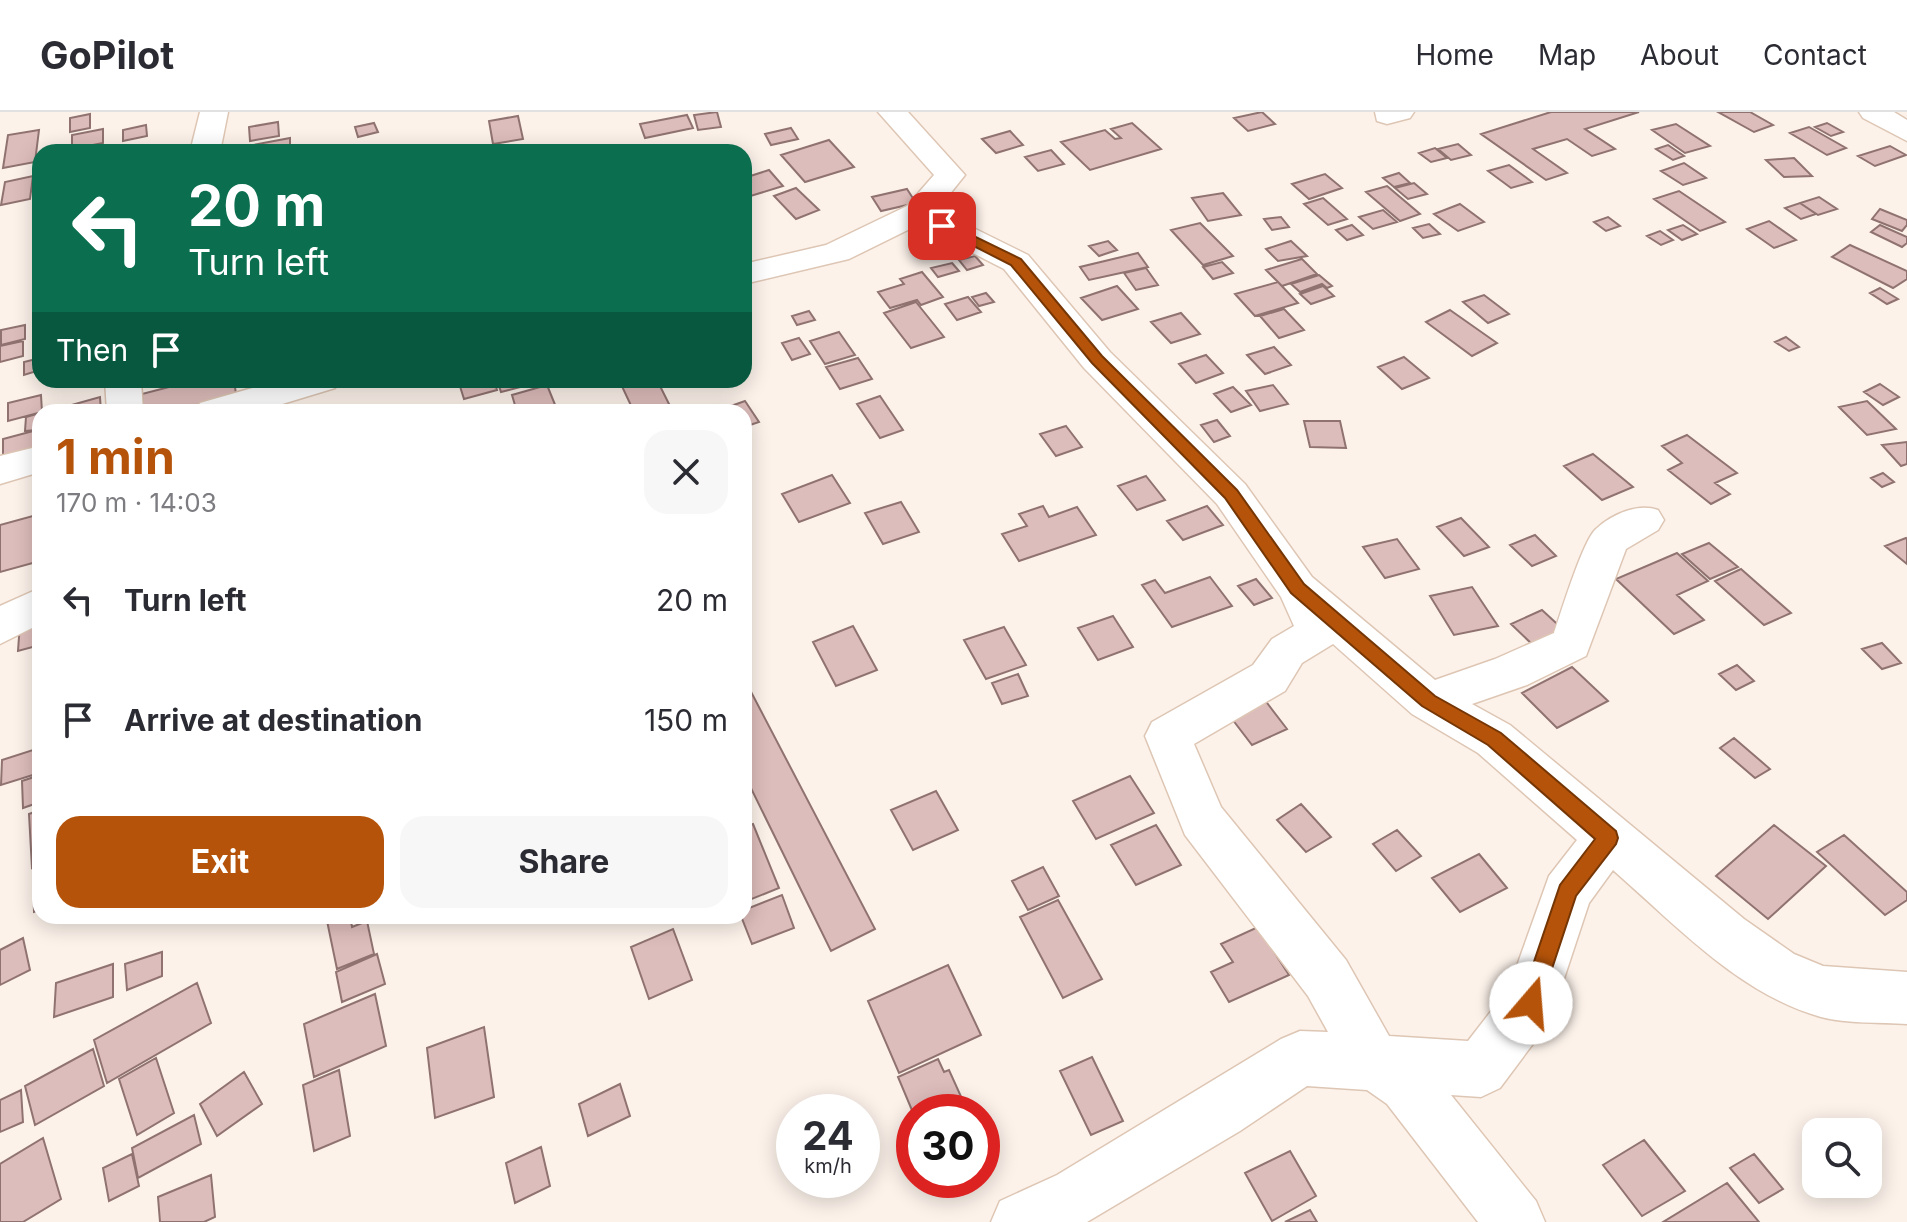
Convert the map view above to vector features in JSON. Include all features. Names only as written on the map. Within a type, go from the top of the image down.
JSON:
[{"type":"street","points":[[207,144],[214,112]]},
{"type":"street","points":[[752,272],[837,252],[918,213],[950,175],[892,112]]},
{"type":"street","points":[[1873,112],[1907,132]]},
{"type":"street","points":[[918,213],[1016,262],[1097,360],[1231,494],[1297,588],[1318,632],[1287,651],[1269,678],[1168,736],[1202,820],[1327,978],[1373,1061],[1407,1084],[1515,1222]]},
{"type":"street","points":[[240,404],[295,388]]},
{"type":"street","points":[[1428,701],[1511,672],[1571,644],[1609,540],[1644,520]]},
{"type":"street","points":[[1297,588],[1428,701],[1494,739],[1726,936],[1775,972],[1823,992],[1907,998]]},
{"type":"street","points":[[0,627],[32,609]]},
{"type":"street","points":[[1021,1222],[1078,1196],[1220,1111],[1300,1058],[1481,1069],[1531,1003],[1567,892],[1608,838]]},
{"type":"building","points":[[717,112],[721,127],[698,130],[694,115]]},
{"type":"building","points":[[1262,112],[1275,124],[1248,131],[1234,118]]},
{"type":"building","points":[[1551,112],[1639,112],[1585,129],[1615,149],[1592,156],[1567,139],[1533,149],[1567,173],[1546,180],[1481,134]]},
{"type":"building","points":[[1718,112],[1750,112],[1773,125],[1754,132]]},
{"type":"building","points":[[90,114],[90,128],[70,132],[70,118]]},
{"type":"building","points":[[687,115],[693,128],[645,138],[640,124]]},
{"type":"building","points":[[518,116],[523,139],[493,144],[489,121]]},
{"type":"building","points":[[278,122],[279,136],[250,141],[249,127]]},
{"type":"building","points":[[374,123],[378,132],[358,137],[355,127]]},
{"type":"building","points":[[1132,123],[1161,149],[1090,170],[1061,142],[1105,130],[1115,139],[1121,138],[1111,129]]},
{"type":"building","points":[[1827,123],[1843,132],[1831,136],[1815,127]]},
{"type":"building","points":[[1676,124],[1710,146],[1685,153],[1652,130]]},
{"type":"building","points":[[146,125],[147,136],[123,141],[123,130]]},
{"type":"building","points":[[1809,127],[1846,148],[1827,155],[1790,133]]},
{"type":"building","points":[[791,128],[798,139],[771,145],[765,134]]},
{"type":"building","points":[[103,129],[103,143],[72,144],[72,135]]},
{"type":"building","points":[[39,130],[37,144],[32,144],[32,163],[3,168],[8,135]]},
{"type":"building","points":[[1010,131],[1023,145],[996,153],[982,139]]},
{"type":"building","points":[[290,138],[290,144],[258,144]]},
{"type":"building","points":[[829,140],[854,167],[805,182],[781,155]]},
{"type":"building","points":[[1458,144],[1471,155],[1451,160],[1438,149]]},
{"type":"building","points":[[1668,145],[1684,156],[1673,160],[1656,149]]},
{"type":"building","points":[[1890,146],[1906,155],[1875,166],[1858,156]]},
{"type":"building","points":[[1435,148],[1447,158],[1431,162],[1419,153]]},
{"type":"building","points":[[1051,150],[1064,164],[1038,171],[1025,157]]},
{"type":"building","points":[[1794,158],[1812,176],[1784,177],[1766,160]]},
{"type":"building","points":[[1684,163],[1706,178],[1683,185],[1661,171]]},
{"type":"building","points":[[1509,165],[1532,182],[1511,188],[1488,171]]},
{"type":"building","points":[[769,170],[783,186],[752,196],[752,175]]},
{"type":"building","points":[[1399,173],[1410,183],[1394,187],[1383,178]]},
{"type":"building","points":[[1325,174],[1342,188],[1309,199],[1292,184]]},
{"type":"building","points":[[32,176],[30,199],[1,205],[5,182]]},
{"type":"building","points":[[1414,183],[1427,194],[1408,199],[1395,188]]},
{"type":"building","points":[[1387,186],[1420,214],[1400,221],[1366,192]]},
{"type":"building","points":[[796,188],[819,210],[796,219],[774,196]]},
{"type":"building","points":[[907,189],[916,203],[881,211],[872,197]]},
{"type":"building","points":[[1679,191],[1725,222],[1700,231],[1654,199]]},
{"type":"building","points":[[1223,193],[1241,215],[1208,221],[1192,198]]},
{"type":"building","points":[[1819,197],[1837,209],[1818,215],[1800,203]]},
{"type":"building","points":[[1323,198],[1347,219],[1328,225],[1304,204]]},
{"type":"building","points":[[1800,203],[1816,214],[1801,219],[1785,208]]},
{"type":"building","points":[[1460,204],[1484,222],[1458,231],[1434,214]]},
{"type":"building","points":[[1880,209],[1907,220],[1907,225],[1902,231],[1872,219]]},
{"type":"building","points":[[1383,210],[1397,222],[1373,229],[1359,217]]},
{"type":"building","points":[[1281,217],[1289,227],[1272,230],[1264,219]]},
{"type":"building","points":[[1608,217],[1620,226],[1606,231],[1594,222]]},
{"type":"building","points":[[1769,221],[1796,240],[1774,248],[1747,229]]},
{"type":"building","points":[[1200,223],[1233,256],[1203,265],[1171,230]]},
{"type":"building","points":[[1429,224],[1440,234],[1423,238],[1413,228]]},
{"type":"building","points":[[1352,225],[1363,235],[1347,240],[1336,230]]},
{"type":"building","points":[[1683,225],[1697,234],[1682,240],[1668,230]]},
{"type":"building","points":[[1880,225],[1907,237],[1907,243],[1902,247],[1871,232]]},
{"type":"building","points":[[1660,231],[1673,240],[1661,245],[1647,236]]},
{"type":"building","points":[[1108,241],[1117,250],[1099,256],[1089,246]]},
{"type":"building","points":[[1291,241],[1307,256],[1278,261],[1266,249]]},
{"type":"building","points":[[1850,245],[1907,271],[1907,279],[1893,288],[1832,257]]},
{"type":"building","points":[[1138,253],[1148,267],[1089,280],[1080,267]]},
{"type":"building","points":[[975,256],[983,265],[967,270],[959,260]]},
{"type":"building","points":[[1302,259],[1317,274],[1282,286],[1266,270]]},
{"type":"building","points":[[1222,262],[1233,273],[1213,279],[1203,267]]},
{"type":"building","points":[[952,263],[959,271],[938,277],[931,268]]},
{"type":"building","points":[[1146,268],[1158,285],[1136,290],[1124,273]]},
{"type":"building","points":[[922,272],[943,297],[921,305],[917,300],[890,308],[878,292],[904,284],[900,279]]},
{"type":"building","points":[[1319,275],[1332,286],[1327,288],[1322,284],[1300,292],[1291,284]]},
{"type":"building","points":[[1278,282],[1298,303],[1255,316],[1235,294]]},
{"type":"building","points":[[1117,286],[1138,309],[1102,320],[1081,298]]},
{"type":"building","points":[[1323,286],[1334,296],[1311,304],[1300,294]]},
{"type":"building","points":[[1880,288],[1898,299],[1887,304],[1870,293]]},
{"type":"building","points":[[986,293],[994,302],[979,306],[972,297]]},
{"type":"building","points":[[1484,295],[1509,314],[1488,323],[1463,302]]},
{"type":"building","points":[[968,297],[981,312],[957,320],[945,304]]},
{"type":"building","points":[[916,302],[944,337],[911,348],[884,313]]},
{"type":"building","points":[[1284,309],[1304,330],[1279,338],[1260,316]]},
{"type":"building","points":[[1450,310],[1497,343],[1472,356],[1426,322]]},
{"type":"building","points":[[809,311],[815,320],[797,325],[792,316]]},
{"type":"building","points":[[1181,313],[1200,334],[1171,343],[1151,322]]},
{"type":"building","points":[[25,325],[25,339],[1,345],[1,330]]},
{"type":"building","points":[[839,332],[855,355],[825,364],[810,341]]},
{"type":"building","points":[[1786,337],[1799,347],[1789,351],[1775,342]]},
{"type":"building","points":[[799,338],[810,354],[792,360],[782,343]]},
{"type":"building","points":[[23,341],[23,356],[0,362],[0,346]]},
{"type":"building","points":[[1274,347],[1291,365],[1265,374],[1247,355]]},
{"type":"building","points":[[1206,355],[1223,373],[1196,383],[1179,364]]},
{"type":"building","points":[[1404,357],[1429,378],[1402,389],[1378,367]]},
{"type":"building","points":[[858,358],[872,379],[840,389],[826,367]]},
{"type":"building","points":[[32,360],[32,372],[24,375],[24,362]]},
{"type":"building","points":[[1880,384],[1899,397],[1883,405],[1864,392]]},
{"type":"building","points":[[1273,385],[1288,404],[1260,411],[1246,391]]},
{"type":"building","points":[[1233,387],[1251,405],[1231,412],[1214,394]]},
{"type":"building","points":[[165,388],[235,388],[237,401],[225,404],[143,404],[142,394]]},
{"type":"building","points":[[461,388],[496,388],[497,390],[464,399]]},
{"type":"building","points":[[548,388],[555,404],[515,404],[512,395]]},
{"type":"building","points":[[623,388],[661,388],[669,404],[630,404]]},
{"type":"building","points":[[41,395],[42,404],[32,404],[32,415],[8,421],[8,403]]},
{"type":"building","points":[[880,396],[903,430],[880,438],[857,404]]},
{"type":"building","points":[[100,397],[100,404],[75,404]]},
{"type":"building","points":[[1867,401],[1896,429],[1867,435],[1839,407]]},
{"type":"building","points":[[752,412],[759,422],[752,424]]},
{"type":"building","points":[[32,415],[32,430],[25,431],[26,417]]},
{"type":"building","points":[[1217,420],[1230,436],[1214,442],[1201,425]]},
{"type":"building","points":[[1304,421],[1340,421],[1346,448],[1310,447]]},
{"type":"building","points":[[1066,426],[1082,447],[1056,456],[1040,434]]},
{"type":"building","points":[[32,431],[32,451],[3,459],[3,439]]},
{"type":"building","points":[[1687,435],[1737,473],[1715,483],[1730,494],[1711,504],[1668,470],[1682,463],[1662,446]]},
{"type":"building","points":[[1907,442],[1907,464],[1901,466],[1882,445]]},
{"type":"building","points":[[1593,454],[1633,487],[1602,500],[1564,466]]},
{"type":"building","points":[[1883,473],[1894,482],[1882,487],[1871,478]]},
{"type":"building","points":[[832,475],[850,503],[799,522],[782,494]]},
{"type":"building","points":[[1146,476],[1165,500],[1137,510],[1118,486]]},
{"type":"building","points":[[901,502],[919,532],[883,544],[865,513]]},
{"type":"building","points":[[1043,506],[1049,517],[1077,507],[1096,535],[1019,561],[1002,534],[1027,526],[1019,514]]},
{"type":"building","points":[[1207,506],[1223,525],[1183,540],[1167,521]]},
{"type":"building","points":[[32,516],[32,563],[0,572],[0,525]]},
{"type":"building","points":[[1461,518],[1489,547],[1464,556],[1437,527]]},
{"type":"building","points":[[1535,535],[1556,556],[1532,566],[1510,545]]},
{"type":"building","points":[[1397,539],[1419,569],[1385,578],[1363,547]]},
{"type":"building","points":[[1907,539],[1907,564],[1885,546]]},
{"type":"building","points":[[1709,543],[1738,567],[1710,579],[1682,554]]},
{"type":"building","points":[[1677,553],[1708,581],[1677,595],[1704,620],[1674,634],[1616,579]]},
{"type":"building","points":[[1741,569],[1791,613],[1764,625],[1715,581]]},
{"type":"building","points":[[1210,577],[1232,606],[1172,627],[1142,585],[1155,580],[1165,593]]},
{"type":"building","points":[[1256,579],[1272,598],[1254,605],[1238,586]]},
{"type":"building","points":[[1472,587],[1498,626],[1454,635],[1430,596]]},
{"type":"building","points":[[1542,610],[1568,634],[1537,649],[1511,624]]},
{"type":"building","points":[[1113,616],[1133,647],[1098,660],[1078,628]]},
{"type":"building","points":[[32,619],[32,647],[18,651],[20,623]]},
{"type":"building","points":[[853,626],[877,670],[836,686],[813,642]]},
{"type":"building","points":[[1004,627],[1026,665],[986,679],[964,640]]},
{"type":"building","points":[[1882,643],[1901,663],[1882,669],[1862,649]]},
{"type":"building","points":[[1737,665],[1754,681],[1736,690],[1719,674]]},
{"type":"building","points":[[1572,667],[1608,701],[1557,728],[1522,693]]},
{"type":"building","points":[[1018,674],[1028,696],[1002,704],[992,683]]},
{"type":"building","points":[[752,694],[875,929],[831,951],[752,790]]},
{"type":"building","points":[[1264,699],[1287,729],[1252,745],[1229,715]]},
{"type":"building","points":[[1734,738],[1770,769],[1755,778],[1720,748]]},
{"type":"building","points":[[32,750],[32,775],[1,785],[2,760]]},
{"type":"building","points":[[1130,776],[1154,813],[1096,839],[1073,801]]},
{"type":"building","points":[[32,778],[32,805],[23,808],[22,781]]},
{"type":"building","points":[[936,791],[958,830],[913,850],[891,810]]},
{"type":"building","points":[[1301,804],[1331,837],[1306,852],[1277,820]]},
{"type":"building","points":[[32,813],[32,868],[29,814]]},
{"type":"building","points":[[752,824],[779,888],[752,899]]},
{"type":"building","points":[[1156,825],[1181,865],[1136,885],[1111,845]]},
{"type":"building","points":[[1774,825],[1826,866],[1768,919],[1716,876]]},
{"type":"building","points":[[1397,830],[1421,856],[1396,871],[1373,844]]},
{"type":"building","points":[[1844,835],[1907,892],[1907,900],[1885,915],[1817,852]]},
{"type":"building","points":[[1479,854],[1507,888],[1460,912],[1432,878]]},
{"type":"building","points":[[1043,867],[1059,896],[1028,910],[1012,881]]},
{"type":"building","points":[[782,895],[794,928],[752,944],[744,924],[752,924],[752,907]]},
{"type":"building","points":[[1058,900],[1102,979],[1063,998],[1020,917]]},
{"type":"building","points":[[328,924],[351,924],[352,927],[368,924],[374,954],[337,969]]},
{"type":"building","points":[[1258,927],[1289,975],[1229,1002],[1211,972],[1233,962],[1221,944]]},
{"type":"building","points":[[673,929],[692,980],[649,999],[631,947]]},
{"type":"building","points":[[23,938],[30,970],[0,985],[0,950]]},
{"type":"building","points":[[162,952],[162,976],[127,990],[125,964]]},
{"type":"building","points":[[377,954],[385,984],[342,1002],[336,972]]},
{"type":"building","points":[[113,964],[113,997],[54,1017],[56,983]]},
{"type":"building","points":[[948,965],[981,1035],[899,1073],[868,1001]]},
{"type":"building","points":[[197,983],[211,1023],[107,1083],[94,1040]]},
{"type":"building","points":[[375,994],[386,1046],[314,1077],[304,1024]]},
{"type":"building","points":[[484,1027],[494,1097],[435,1118],[427,1048]]},
{"type":"building","points":[[93,1049],[104,1086],[35,1125],[25,1086]]},
{"type":"building","points":[[1092,1057],[1123,1121],[1091,1135],[1060,1071]]},
{"type":"building","points":[[156,1058],[174,1113],[137,1135],[119,1079]]},
{"type":"building","points":[[938,1059],[944,1072],[949,1070],[960,1094],[905,1094],[898,1077]]},
{"type":"building","points":[[339,1070],[350,1136],[314,1151],[303,1085]]},
{"type":"building","points":[[244,1072],[262,1104],[217,1136],[200,1104]]},
{"type":"building","points":[[620,1084],[630,1116],[588,1136],[579,1104]]},
{"type":"building","points":[[21,1090],[23,1122],[0,1132],[0,1100]]},
{"type":"building","points":[[194,1115],[201,1144],[138,1178],[132,1148]]},
{"type":"building","points":[[43,1138],[61,1199],[23,1222],[0,1222],[0,1164]]},
{"type":"building","points":[[1644,1140],[1685,1191],[1642,1216],[1603,1165]]},
{"type":"building","points":[[541,1147],[550,1186],[515,1203],[506,1163]]},
{"type":"building","points":[[1290,1151],[1316,1196],[1272,1221],[1245,1173]]},
{"type":"building","points":[[132,1154],[139,1186],[109,1201],[103,1168]]},
{"type":"building","points":[[1754,1154],[1783,1189],[1759,1203],[1730,1168]]},
{"type":"building","points":[[211,1175],[215,1217],[204,1222],[160,1222],[158,1197]]},
{"type":"building","points":[[1727,1183],[1759,1222],[1663,1222]]},
{"type":"building","points":[[1310,1210],[1317,1222],[1285,1222]]},
{"type":"route","points":[[942,226],[1016,262],[1097,360],[1231,494],[1297,588],[1428,701],[1494,739],[1608,838],[1567,892],[1531,1003]]}]
